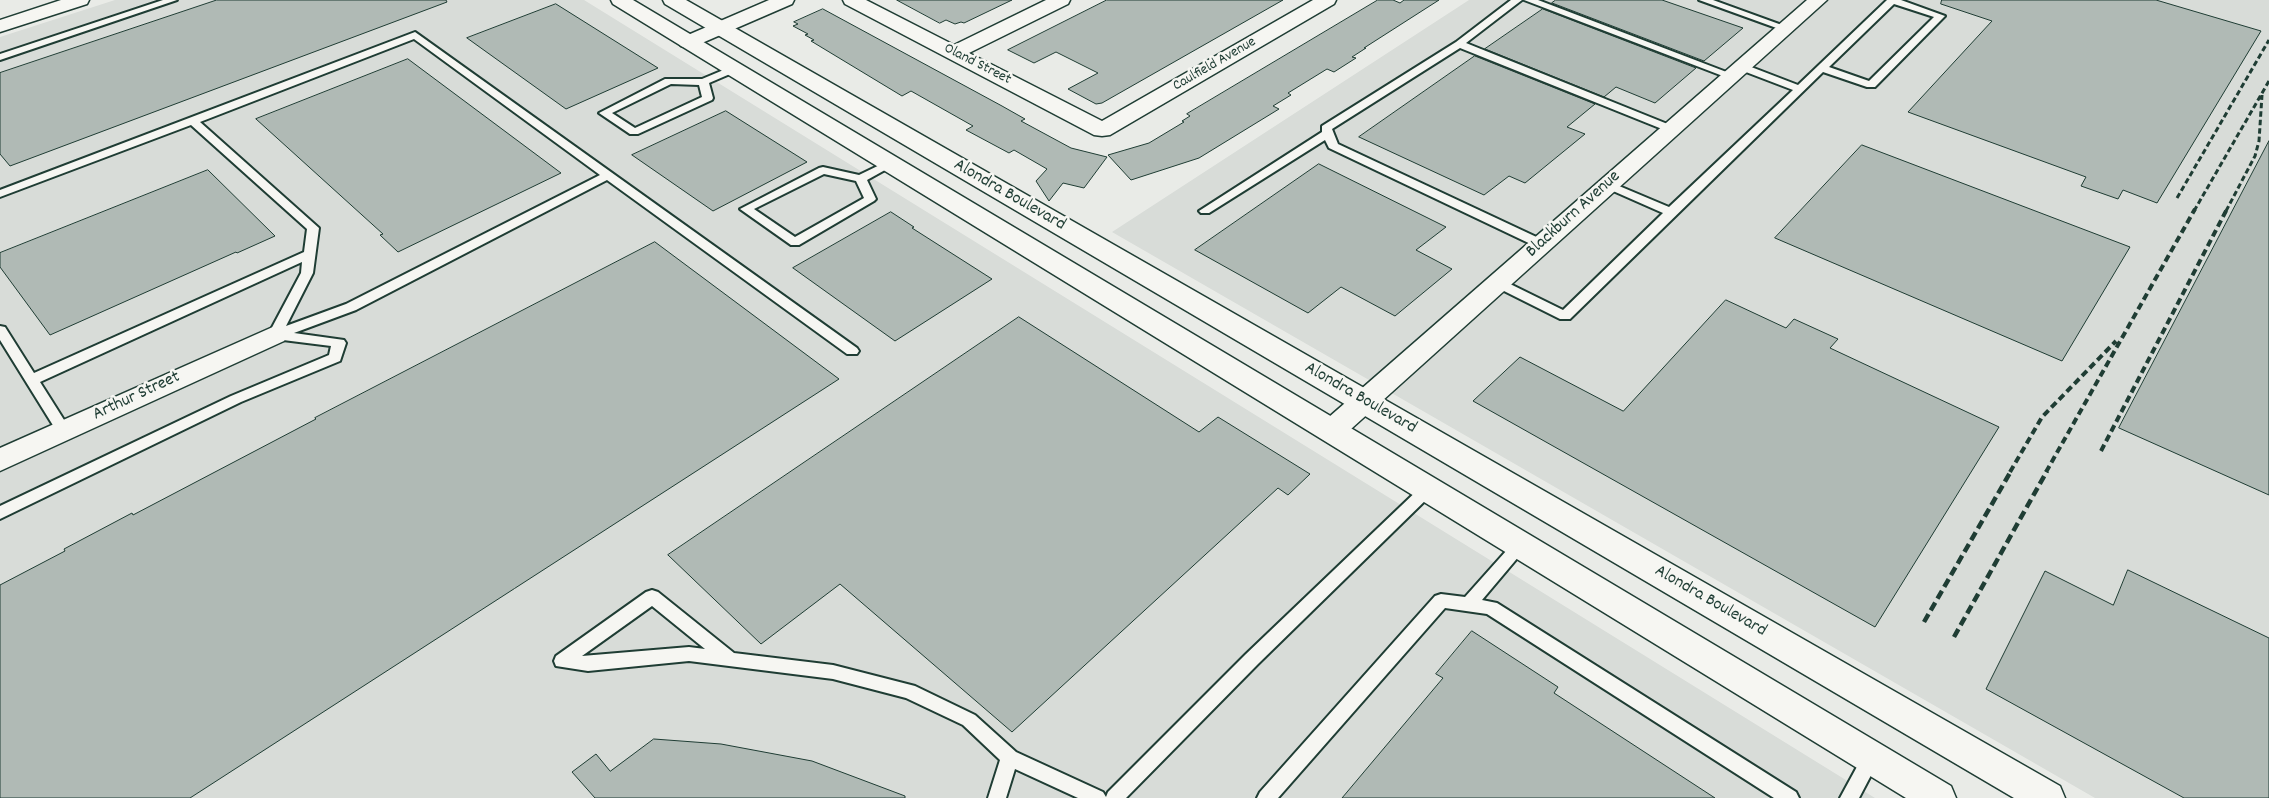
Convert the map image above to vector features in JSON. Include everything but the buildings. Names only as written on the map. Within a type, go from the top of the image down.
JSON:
[{"type":"main road","points":[[0,12],[37,0]]},
{"type":"main road","points":[[0,26],[80,0]]},
{"type":"main road","name":"Alondra Boulevard","points":[[620,0],[1938,798]]},
{"type":"main road","name":"Alondra Boulevard","points":[[672,0],[2047,798]]},
{"type":"main road","points":[[688,42],[785,0]]},
{"type":"main road","name":"Oland Street","points":[[852,0],[1102,130]]},
{"type":"main road","points":[[954,53],[1061,0]]},
{"type":"main road","name":"Caulfield Avenue","points":[[1102,130],[1327,0]]},
{"type":"main road","name":"Blackburn Avenue","points":[[1331,431],[1818,0]]},
{"type":"main road","name":"Arthur Street","points":[[0,460],[275,335]]},
{"type":"lane","points":[[0,57],[172,0]]},
{"type":"lane","points":[[1517,0],[1459,44],[1326,128],[1333,146],[1542,244]]},
{"type":"lane","points":[[1530,0],[1737,71],[1800,89]]},
{"type":"lane","points":[[1704,0],[1785,28]]},
{"type":"lane","points":[[1498,283],[1566,316],[1671,212],[1892,0],[1940,16],[1871,85],[1822,68]]},
{"type":"lane","points":[[0,194],[415,35],[852,351]]},
{"type":"lane","points":[[1459,44],[1672,130]]},
{"type":"lane","points":[[703,82],[708,98],[634,132],[604,113],[669,81],[703,82],[733,69]]},
{"type":"lane","points":[[193,121],[313,228],[307,273],[275,335]]},
{"type":"lane","points":[[1205,211],[1328,133]]},
{"type":"lane","points":[[861,179],[870,199],[795,242],[746,209],[823,170],[861,179],[890,163]]},
{"type":"lane","points":[[275,335],[351,307],[608,175]]},
{"type":"lane","points":[[1608,185],[1671,212]]},
{"type":"lane","points":[[32,380],[310,254]]},
{"type":"lane","points":[[0,330],[64,431]]},
{"type":"lane","points":[[0,513],[236,399],[335,358],[339,343],[275,335]]},
{"type":"lane","points":[[1114,798],[1252,659],[1428,489]]},
{"type":"lane","points":[[1469,604],[1520,545]]},
{"type":"lane","points":[[730,659],[652,597],[562,661],[588,664],[689,654],[833,672],[909,691],[969,720],[1010,758],[1097,798]]},
{"type":"lane","points":[[1266,798],[1441,601],[1491,608],[1790,798]]},
{"type":"lane","points":[[998,798],[1010,758]]},
{"type":"lane","points":[[1850,798],[1871,758]]},
{"type":"shaded area","points":[[115,0],[584,0],[1875,798],[0,798],[0,37]]},
{"type":"shaded area","points":[[1469,0],[2269,0],[2269,798],[2095,798],[1112,232]]},
{"type":"railway","points":[[2177,198],[2269,40]]},
{"type":"railway","points":[[2194,211],[2269,81]]},
{"type":"railway","points":[[2226,211],[2255,156],[2259,141],[2262,95]]},
{"type":"railway","points":[[2046,472],[2195,209]]},
{"type":"railway","points":[[2101,451],[2227,209]]},
{"type":"railway","points":[[2010,472],[2042,417],[2116,341]]},
{"type":"railway","points":[[1924,622],[2011,471]]},
{"type":"railway","points":[[1954,637],[2047,471]]}]
